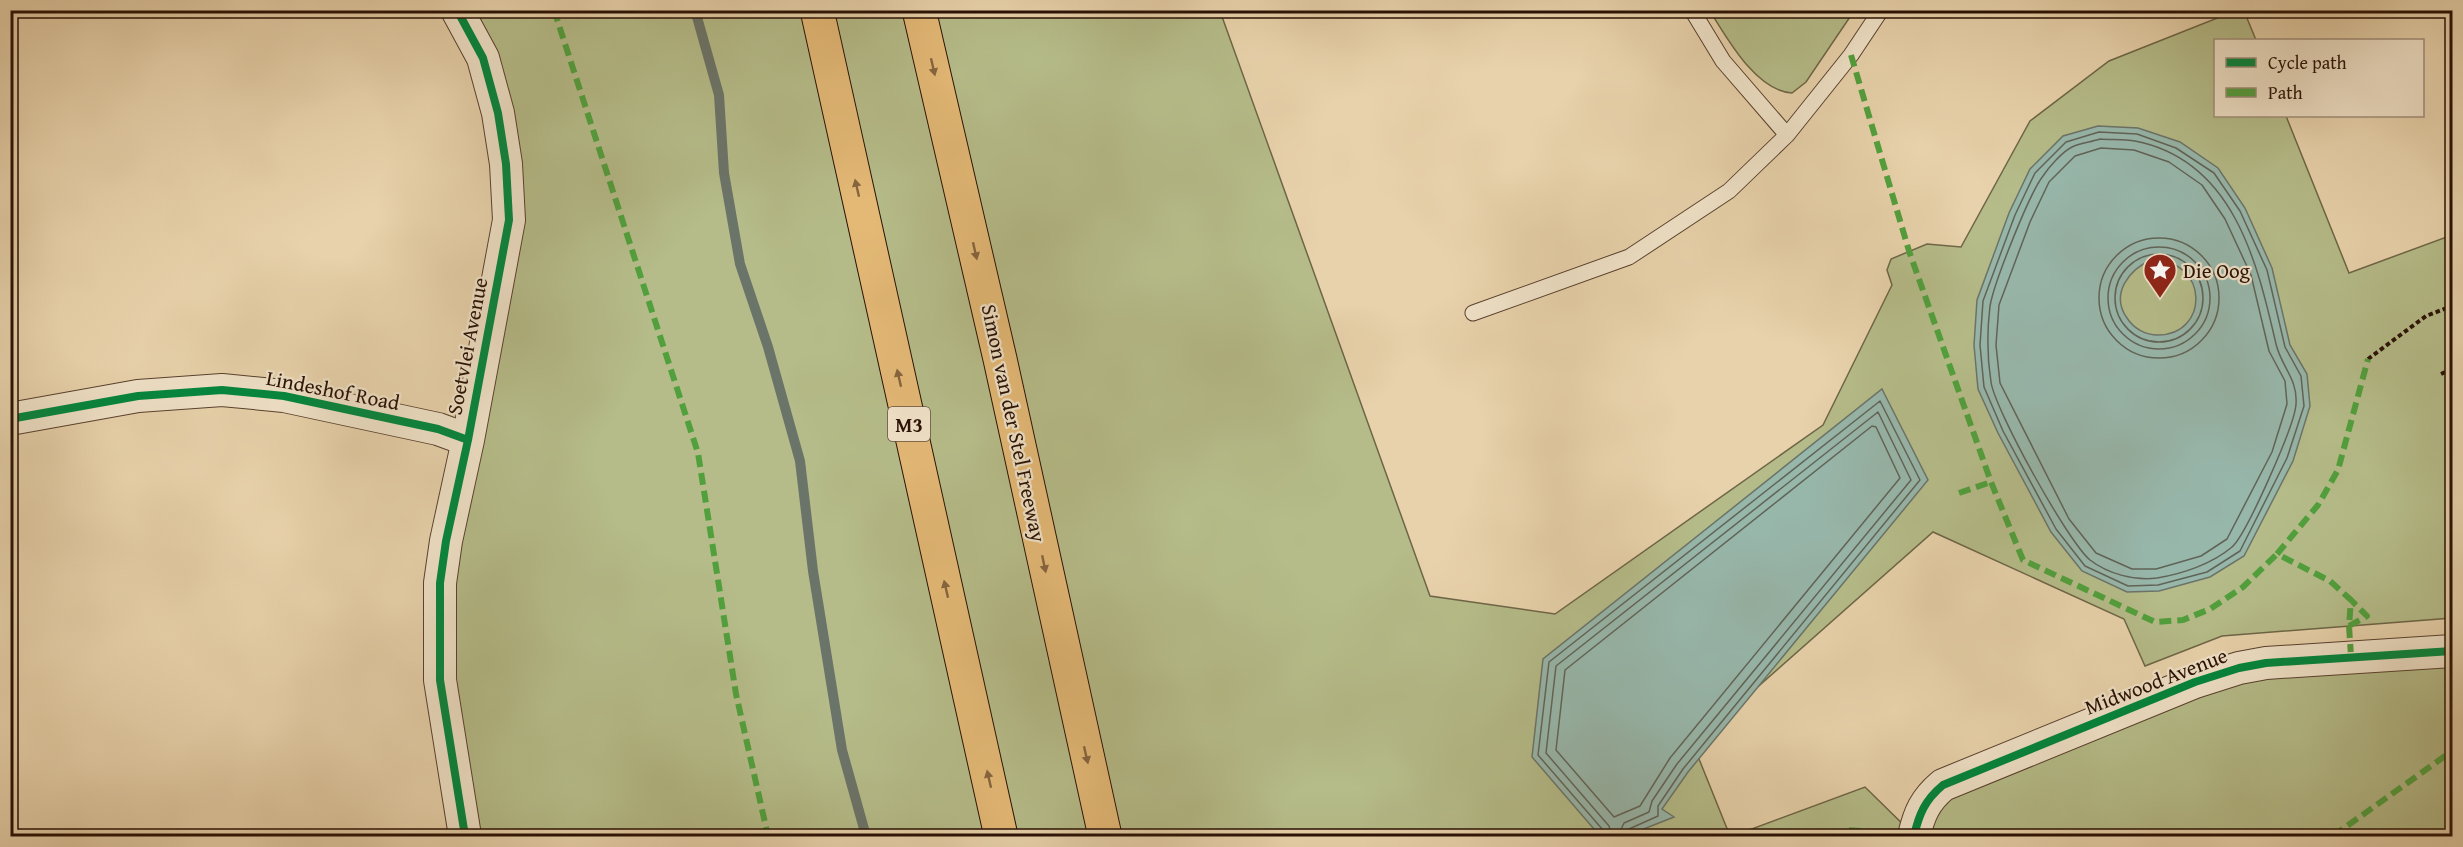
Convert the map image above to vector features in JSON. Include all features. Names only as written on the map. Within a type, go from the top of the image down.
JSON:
[{"type":"highway","name":"M3","points":[[817,10],[1001,837]]},
{"type":"highway","name":"Simon van der Stel Freeway","points":[[920,10],[1000,359],[1105,837]]},
{"type":"street","name":"Soetvlei Avenue","points":[[457,10],[483,58],[498,113],[506,164],[509,220],[468,440],[446,541],[438,633],[440,680],[465,837]]},
{"type":"street","name":"Lindeshof Road","points":[[10,419],[138,396],[222,390],[284,396],[438,429],[468,440]]},
{"type":"street","name":"Midwood Avenue","points":[[1914,837],[1920,811],[1930,796],[1943,785],[2195,682],[2240,668],[2266,663],[2452,651]]},
{"type":"lane","points":[[1692,10],[1723,61],[1786,135]]},
{"type":"lane","points":[[1473,313],[1629,257],[1729,192],[1786,135],[1851,55],[1881,10]]},
{"type":"path","points":[[2368,359],[2426,316],[2452,306]]},
{"type":"path","points":[[2441,374],[2452,369]]},
{"type":"green space","points":[[457,11],[1220,11],[1430,596],[1555,614],[1823,425],[1892,285],[1887,270],[1891,259],[1927,244],[1961,247],[2030,121],[2109,61],[2235,11],[2244,11],[2256,39],[2214,39],[2214,117],[2286,117],[2349,273],[2452,235],[2452,618],[2222,636],[2145,666],[2124,619],[1933,532],[1693,744],[1730,836],[465,836],[440,680],[509,220]]},
{"type":"green space","points":[[1710,11],[1854,11],[1806,82],[1792,93],[1779,90],[1766,83],[1755,73],[1734,48]]},
{"type":"green space","points":[[2452,659],[2452,836],[1733,836],[1865,787],[1914,835],[1922,809],[2221,683]]},
{"type":"water","name":"Die Oog","points":[[2098,126],[2138,128],[2180,142],[2218,168],[2245,208],[2272,268],[2290,345],[2307,374],[2310,406],[2293,461],[2244,556],[2210,577],[2159,591],[2127,592],[2082,571],[2051,532],[1998,433],[1978,389],[1974,345],[1977,300],[2009,213],[2030,169],[2063,136]],"holes":[[[2152,260],[2171,263],[2185,272],[2193,284],[2196,298],[2194,311],[2187,323],[2175,332],[2158,335],[2145,333],[2127,318],[2122,309],[2121,291],[2124,283],[2136,269],[2144,264]]]},
{"type":"water","points":[[1882,389],[1928,480],[1688,772],[1662,809],[1674,817],[1626,836],[1600,836],[1532,757],[1543,659]]},
{"type":"waterway","points":[[695,10],[719,95],[724,173],[740,264],[768,347],[800,461],[813,571],[842,750],[866,836]]},
{"type":"marked path","points":[[554,10],[698,453],[736,694],[768,836]]},
{"type":"marked path","points":[[1851,55],[1909,251],[1991,482],[2023,560],[2155,622],[2183,620],[2210,609],[2243,587],[2277,554]]},
{"type":"marked path","points":[[2351,656],[2349,626],[2351,600],[2330,581],[2277,554],[2318,505],[2338,470],[2368,359]]},
{"type":"marked path","points":[[1959,493],[1991,482]]},
{"type":"marked path","points":[[2349,626],[2367,616],[2351,600]]},
{"type":"marked path","points":[[2333,836],[2452,751]]},
{"type":"marked path","points":[[1832,836],[1847,830],[1914,835]]},
{"type":"cycle path","points":[[457,10],[483,58],[498,113],[506,164],[509,220],[468,440],[446,541],[440,583],[440,680],[465,836]]},
{"type":"cycle path","points":[[10,419],[138,396],[222,390],[284,396],[438,429],[468,440]]},
{"type":"cycle path","points":[[1914,836],[1924,808],[1943,785],[2195,682],[2239,668],[2266,663],[2452,651]]},
{"type":"place","name":"Die Oog","points":[[2160,299]]}]
